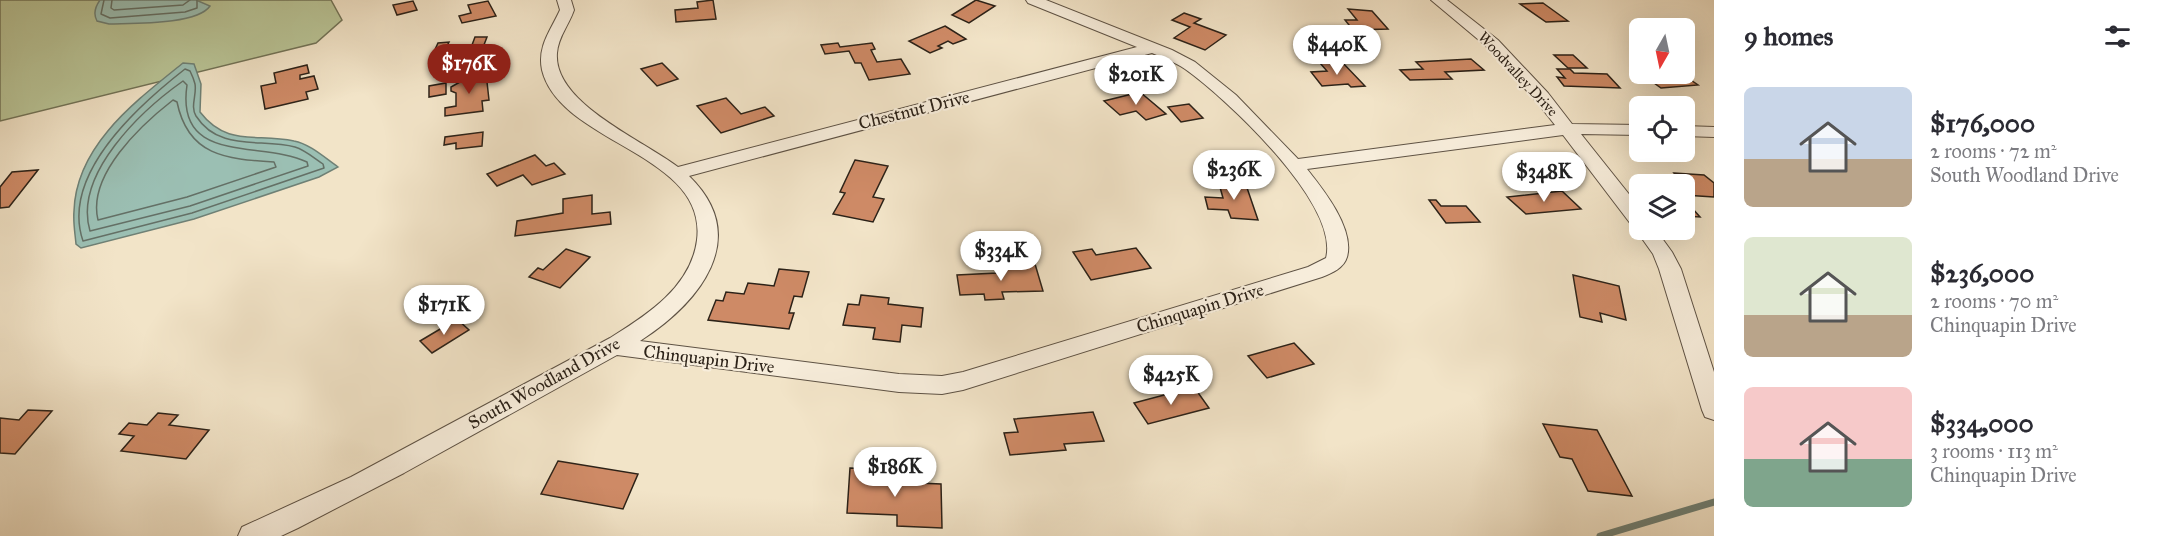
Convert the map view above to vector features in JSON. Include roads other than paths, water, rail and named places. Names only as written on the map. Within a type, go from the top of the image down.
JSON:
[{"type":"street","name":"South Woodland Drive","points":[[252,536],[316,508],[611,346],[648,323],[671,305],[694,278],[705,253],[709,230],[703,204],[689,184],[582,112],[562,95],[552,78],[548,62],[551,42],[567,10],[564,0]]},
{"type":"street","name":"Chinquapin Drive","points":[[611,346],[921,385],[963,381],[1315,272],[1332,264],[1339,247],[1322,203],[1295,165],[1237,104],[1210,80],[1186,63],[1153,48],[1033,0]]},
{"type":"street","name":"Woodvalley Drive","points":[[1438,0],[1492,43],[1568,129],[1629,208]]},
{"type":"street","name":"Chestnut Drive","points":[[676,174],[697,166],[1153,48]]},
{"type":"street","points":[[1295,165],[1568,129],[1629,130]]},
{"type":"street","points":[[1695,131],[1714,132]]},
{"type":"street","points":[[1653,240],[1670,269],[1714,410]]},
{"type":"water","points":[[100,0],[196,0],[210,6],[192,17],[178,20],[109,24],[97,21],[95,16]]},
{"type":"water","points":[[183,63],[194,64],[201,84],[200,112],[210,123],[221,130],[243,137],[280,139],[306,145],[338,167],[319,177],[194,219],[81,248],[76,244],[74,215],[77,187],[85,165],[97,145],[128,109]]},
{"type":"waterway","points":[[1600,536],[1714,502]]}]
